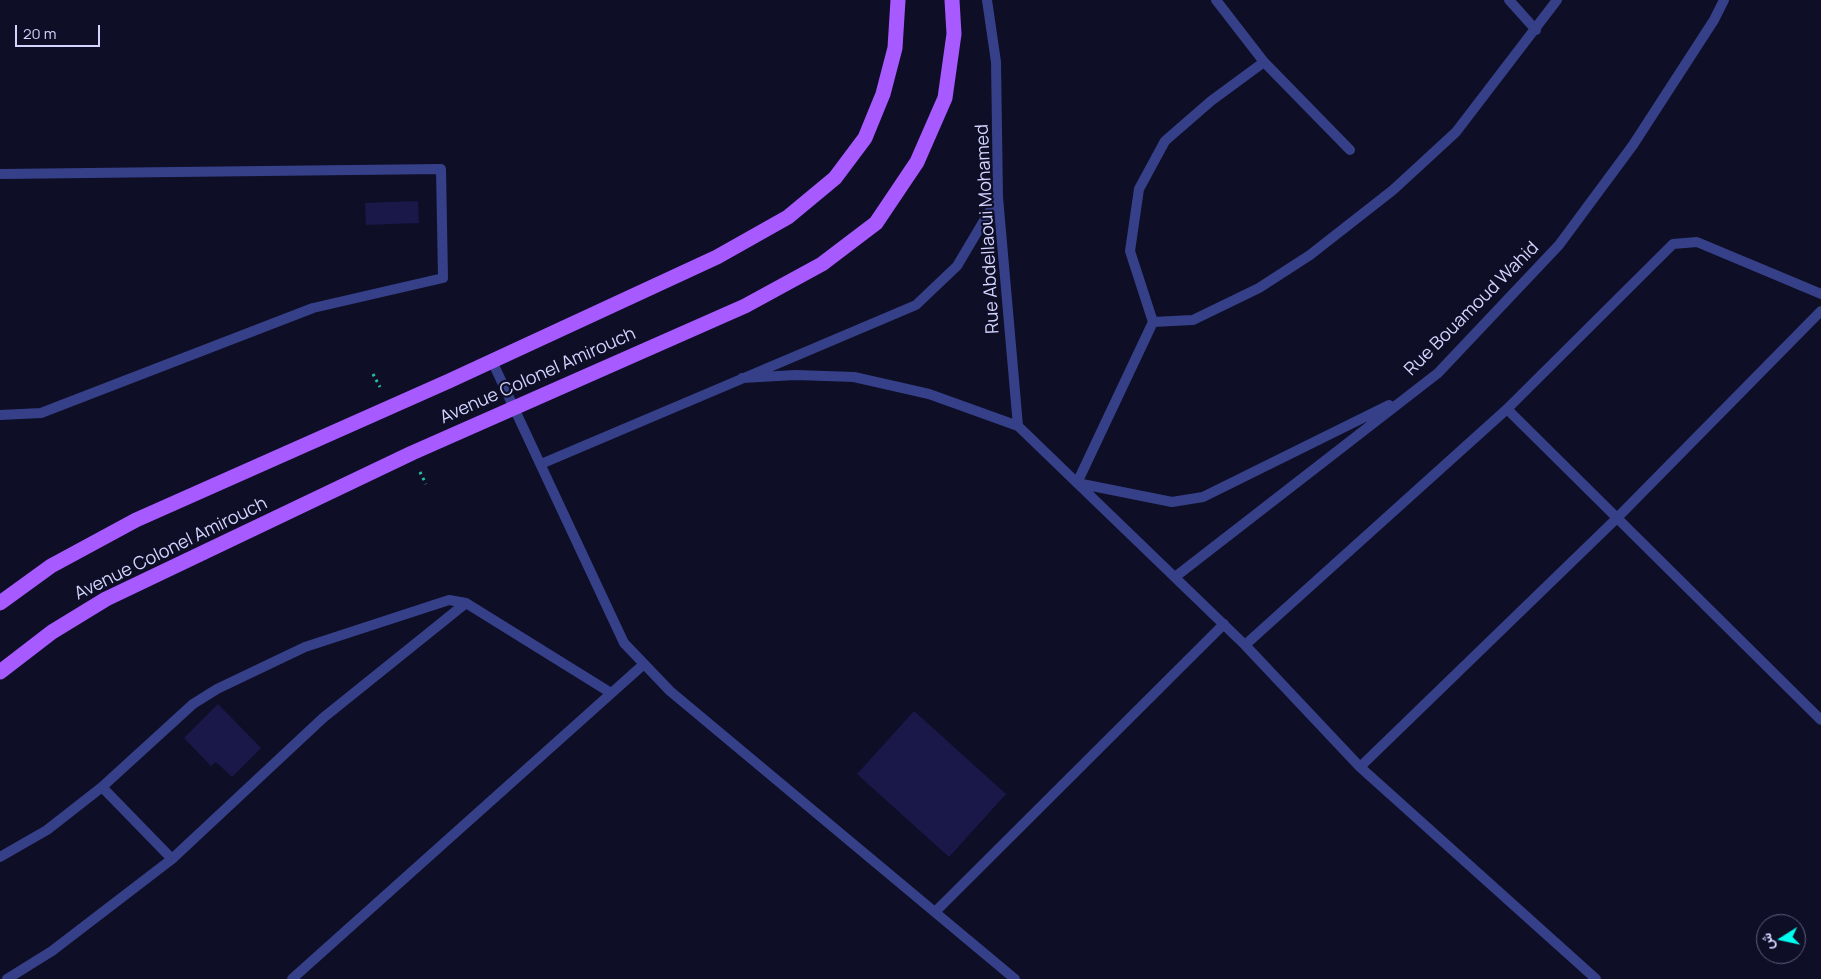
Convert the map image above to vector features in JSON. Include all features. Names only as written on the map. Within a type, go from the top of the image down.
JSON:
[{"type":"main road","name":"Avenue Colonel Amirouch","points":[[0,603],[51,566],[136,520],[492,361],[716,257],[788,217],[835,178],[865,138],[883,94],[895,48],[898,0]]},
{"type":"main road","name":"Avenue Colonel Amirouch","points":[[0,672],[52,632],[106,599],[412,453],[745,306],[822,264],[876,223],[917,162],[945,98],[954,34],[952,0]]},
{"type":"street","name":"Rue Abdellaoui Mohamed","points":[[987,0],[996,62],[998,197],[1018,426]]},
{"type":"street","points":[[1216,0],[1264,62],[1350,150]]},
{"type":"street","points":[[1509,0],[1536,30]]},
{"type":"street","points":[[1153,322],[1193,320],[1259,288],[1310,255],[1393,190],[1456,132],[1536,30],[1557,0]]},
{"type":"street","name":"Rue Bouamoud Wahid","points":[[1175,577],[1438,373],[1559,245],[1633,145],[1714,20],[1724,0]]},
{"type":"street","points":[[1077,482],[1153,322],[1130,251],[1139,189],[1165,140],[1211,101],[1264,62]]},
{"type":"street","points":[[0,174],[442,169],[444,278],[313,308],[42,413],[0,415]]},
{"type":"street","points":[[541,464],[916,305],[957,266],[998,197]]},
{"type":"street","points":[[1246,645],[1507,409],[1674,244],[1697,242],[1821,294]]},
{"type":"street","points":[[1360,767],[1617,518],[1821,311]]},
{"type":"street","points":[[492,361],[624,643],[678,698],[936,911],[1015,979]]},
{"type":"street","points":[[742,378],[796,375],[854,377],[929,394],[1018,426],[1246,645],[1360,767],[1596,979]]},
{"type":"street","points":[[1077,482],[1172,502],[1203,496],[1410,395]]},
{"type":"street","points":[[1507,409],[1821,720]]},
{"type":"street","points":[[0,857],[48,830],[102,787],[193,704],[217,689],[305,647],[449,600],[466,603],[611,693]]},
{"type":"street","points":[[6,979],[52,951],[172,859],[323,718],[466,603]]},
{"type":"street","points":[[936,911],[1224,624]]},
{"type":"street","points":[[292,979],[644,664]]},
{"type":"street","points":[[102,787],[172,859]]},
{"type":"building","points":[[418,201],[419,223],[366,225],[365,203]]},
{"type":"building","points":[[218,704],[261,748],[232,777],[216,762],[211,766],[184,738]]},
{"type":"building","points":[[914,711],[1006,794],[949,857],[857,774]]}]
